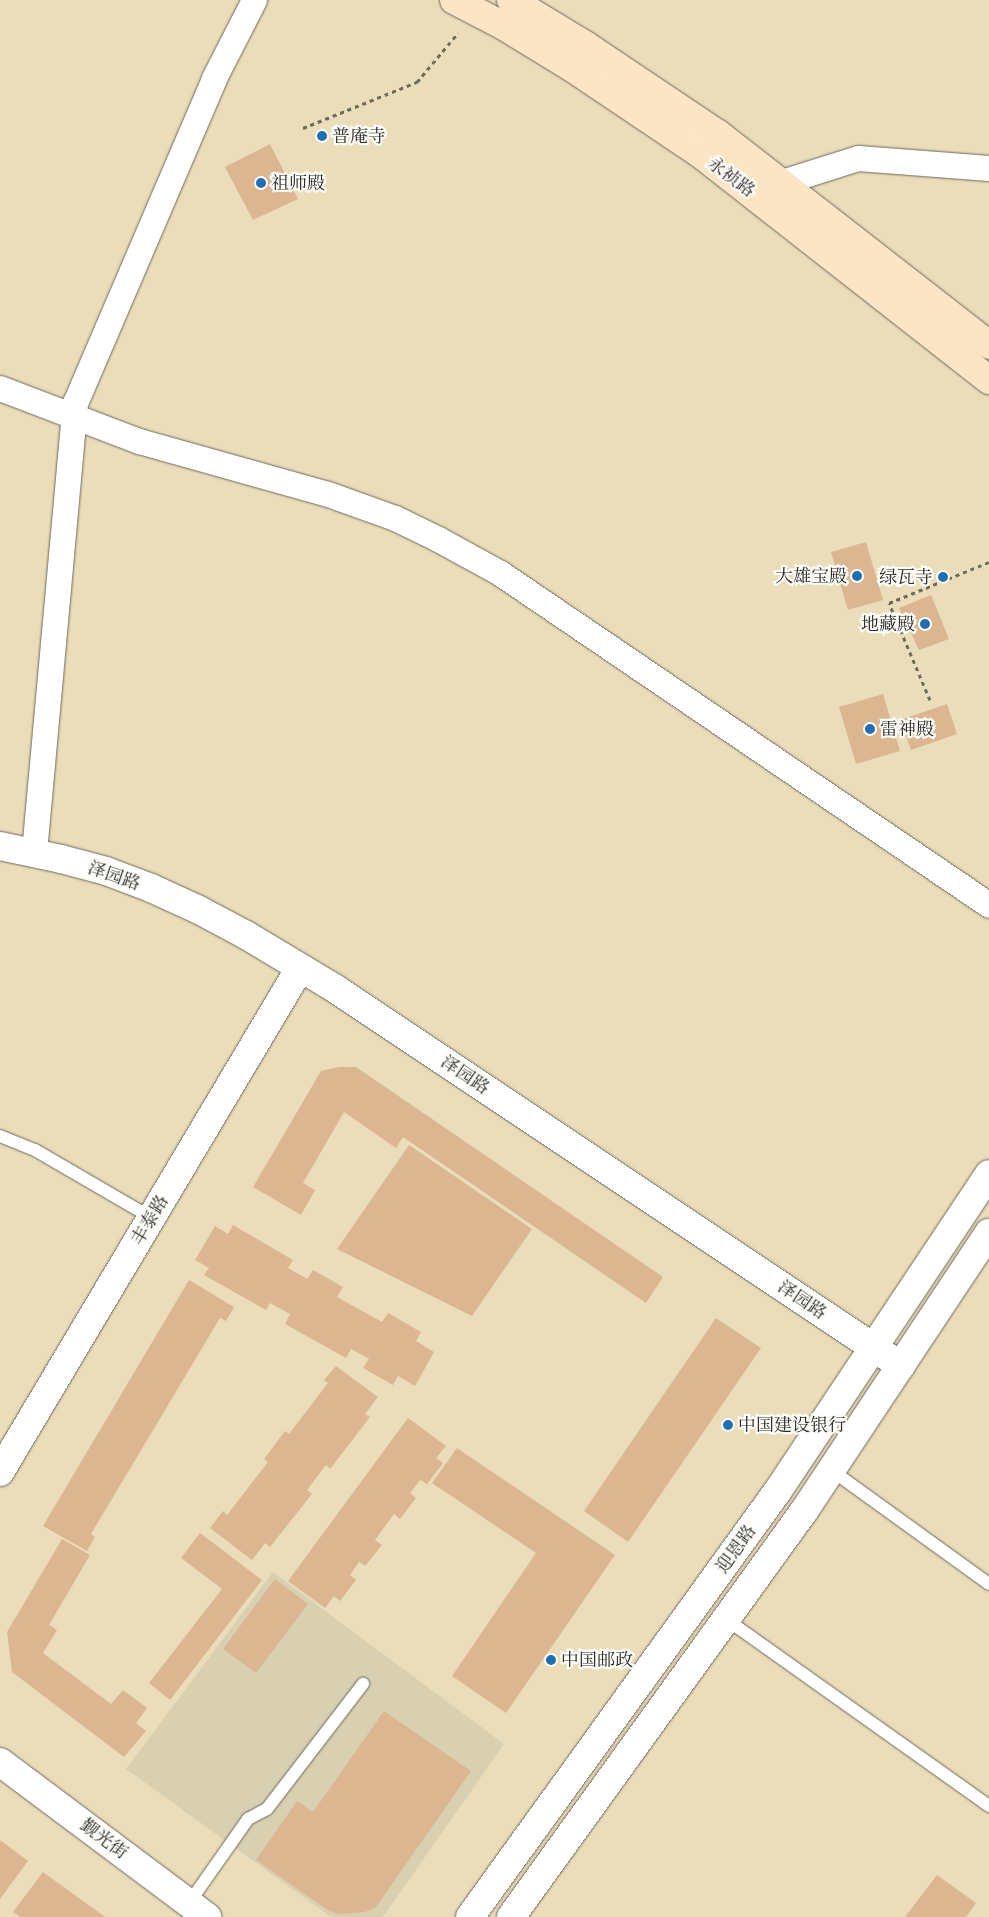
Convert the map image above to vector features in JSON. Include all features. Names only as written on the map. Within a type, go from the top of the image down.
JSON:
[{"type":"main road","name":"永祯路","points":[[511,0],[610,62],[718,134],[782,182],[989,346]]},
{"type":"main road","name":"永祯路","points":[[481,8],[702,155],[989,380]]},
{"type":"street","points":[[34,852],[75,403],[214,78],[254,0]]},
{"type":"street","points":[[782,182],[858,158],[989,168]]},
{"type":"street","points":[[0,388],[139,441],[328,494],[395,518],[454,547],[500,573],[989,905]]},
{"type":"street","name":"泽园路","points":[[0,846],[34,852],[106,872],[150,888],[199,910],[300,968],[336,989],[901,1366]]},
{"type":"street","name":"丰泰路","points":[[0,1472],[300,968]]},
{"type":"street","name":"迎恩路","points":[[470,1917],[777,1492],[989,1174]]},
{"type":"street","name":"迎恩路","points":[[511,1917],[726,1619],[831,1470],[901,1366],[985,1250]]},
{"type":"street","name":"觐光街","points":[[0,1762],[198,1910]]},
{"type":"lane","points":[[0,1136],[35,1150],[152,1218]]},
{"type":"lane","points":[[831,1470],[989,1584]]},
{"type":"lane","points":[[726,1619],[989,1806]]},
{"type":"lane","points":[[198,1910],[248,1818],[267,1810],[363,1684]]},
{"type":"path","points":[[303,128],[417,82],[481,8]]},
{"type":"path","points":[[930,700],[889,603],[989,562]]},
{"type":"shaded area","points":[[273,1572],[504,1744],[383,1917],[331,1917],[126,1769]]},
{"type":"building","name":"祖师殿","points":[[270,144],[298,199],[253,220],[225,167]]},
{"type":"building","name":"大雄宝殿","points":[[866,542],[883,600],[848,610],[831,552]]},
{"type":"building","name":"地藏殿","points":[[931,595],[949,639],[919,650],[899,608]]},
{"type":"building","name":"雷神殿","points":[[883,694],[900,751],[856,764],[839,707]]},
{"type":"building","points":[[947,704],[957,734],[911,750],[900,720]]},
{"type":"building","points":[[339,1067],[356,1067],[663,1277],[646,1303],[403,1137],[396,1148],[344,1112],[303,1183],[315,1190],[301,1215],[253,1187],[321,1071]]},
{"type":"building","points":[[409,1145],[532,1229],[472,1316],[337,1249]]},
{"type":"building","points":[[233,1225],[293,1260],[288,1268],[307,1279],[313,1270],[343,1287],[337,1297],[382,1322],[388,1313],[421,1332],[416,1341],[434,1352],[415,1386],[398,1376],[393,1385],[363,1368],[369,1359],[351,1349],[346,1358],[285,1324],[290,1314],[270,1303],[266,1310],[204,1275],[209,1268],[195,1260],[215,1226],[228,1234]]},
{"type":"building","points":[[189,1280],[234,1307],[226,1321],[220,1318],[91,1534],[95,1537],[87,1551],[43,1526]]},
{"type":"building","points":[[716,1318],[761,1348],[628,1542],[584,1511]]},
{"type":"building","points":[[336,1366],[378,1397],[365,1414],[370,1417],[330,1469],[326,1465],[307,1490],[312,1494],[270,1547],[265,1543],[252,1560],[210,1528],[223,1511],[227,1515],[268,1462],[264,1459],[285,1431],[289,1434],[328,1383],[324,1380]]},
{"type":"building","points":[[408,1418],[446,1446],[436,1458],[443,1463],[427,1484],[420,1480],[410,1493],[416,1498],[400,1519],[394,1514],[375,1540],[382,1545],[365,1566],[359,1562],[350,1575],[356,1580],[340,1601],[334,1596],[325,1608],[288,1581]]},
{"type":"building","points":[[457,1448],[615,1555],[506,1713],[452,1676],[536,1553],[432,1483]]},
{"type":"building","points":[[200,1533],[262,1580],[170,1700],[149,1683],[222,1589],[181,1558]]},
{"type":"building","points":[[62,1539],[90,1555],[49,1625],[57,1630],[43,1653],[111,1704],[123,1690],[147,1708],[136,1723],[146,1731],[124,1757],[12,1672],[7,1632]]},
{"type":"building","points":[[275,1579],[308,1604],[256,1673],[223,1649]]},
{"type":"building","points":[[384,1711],[471,1771],[376,1907],[365,1912],[340,1914],[329,1911],[256,1860],[297,1801],[313,1812]]},
{"type":"building","points":[[0,1840],[28,1861],[0,1899]]},
{"type":"building","points":[[43,1872],[105,1917],[20,1917],[13,1912]]},
{"type":"building","points":[[937,1875],[976,1903],[966,1917],[905,1917]]},
{"type":"place","name":"普庵寺","points":[[322,136]]},
{"type":"place","name":"祖师殿","points":[[261,183]]},
{"type":"place","name":"大雄宝殿","points":[[857,576]]},
{"type":"place","name":"绿瓦寺","points":[[943,577]]},
{"type":"place","name":"地藏殿","points":[[925,624]]},
{"type":"place","name":"雷神殿","points":[[870,729]]},
{"type":"place","name":"中国建设银行","points":[[728,1425]]},
{"type":"place","name":"中国邮政","points":[[551,1660]]}]
